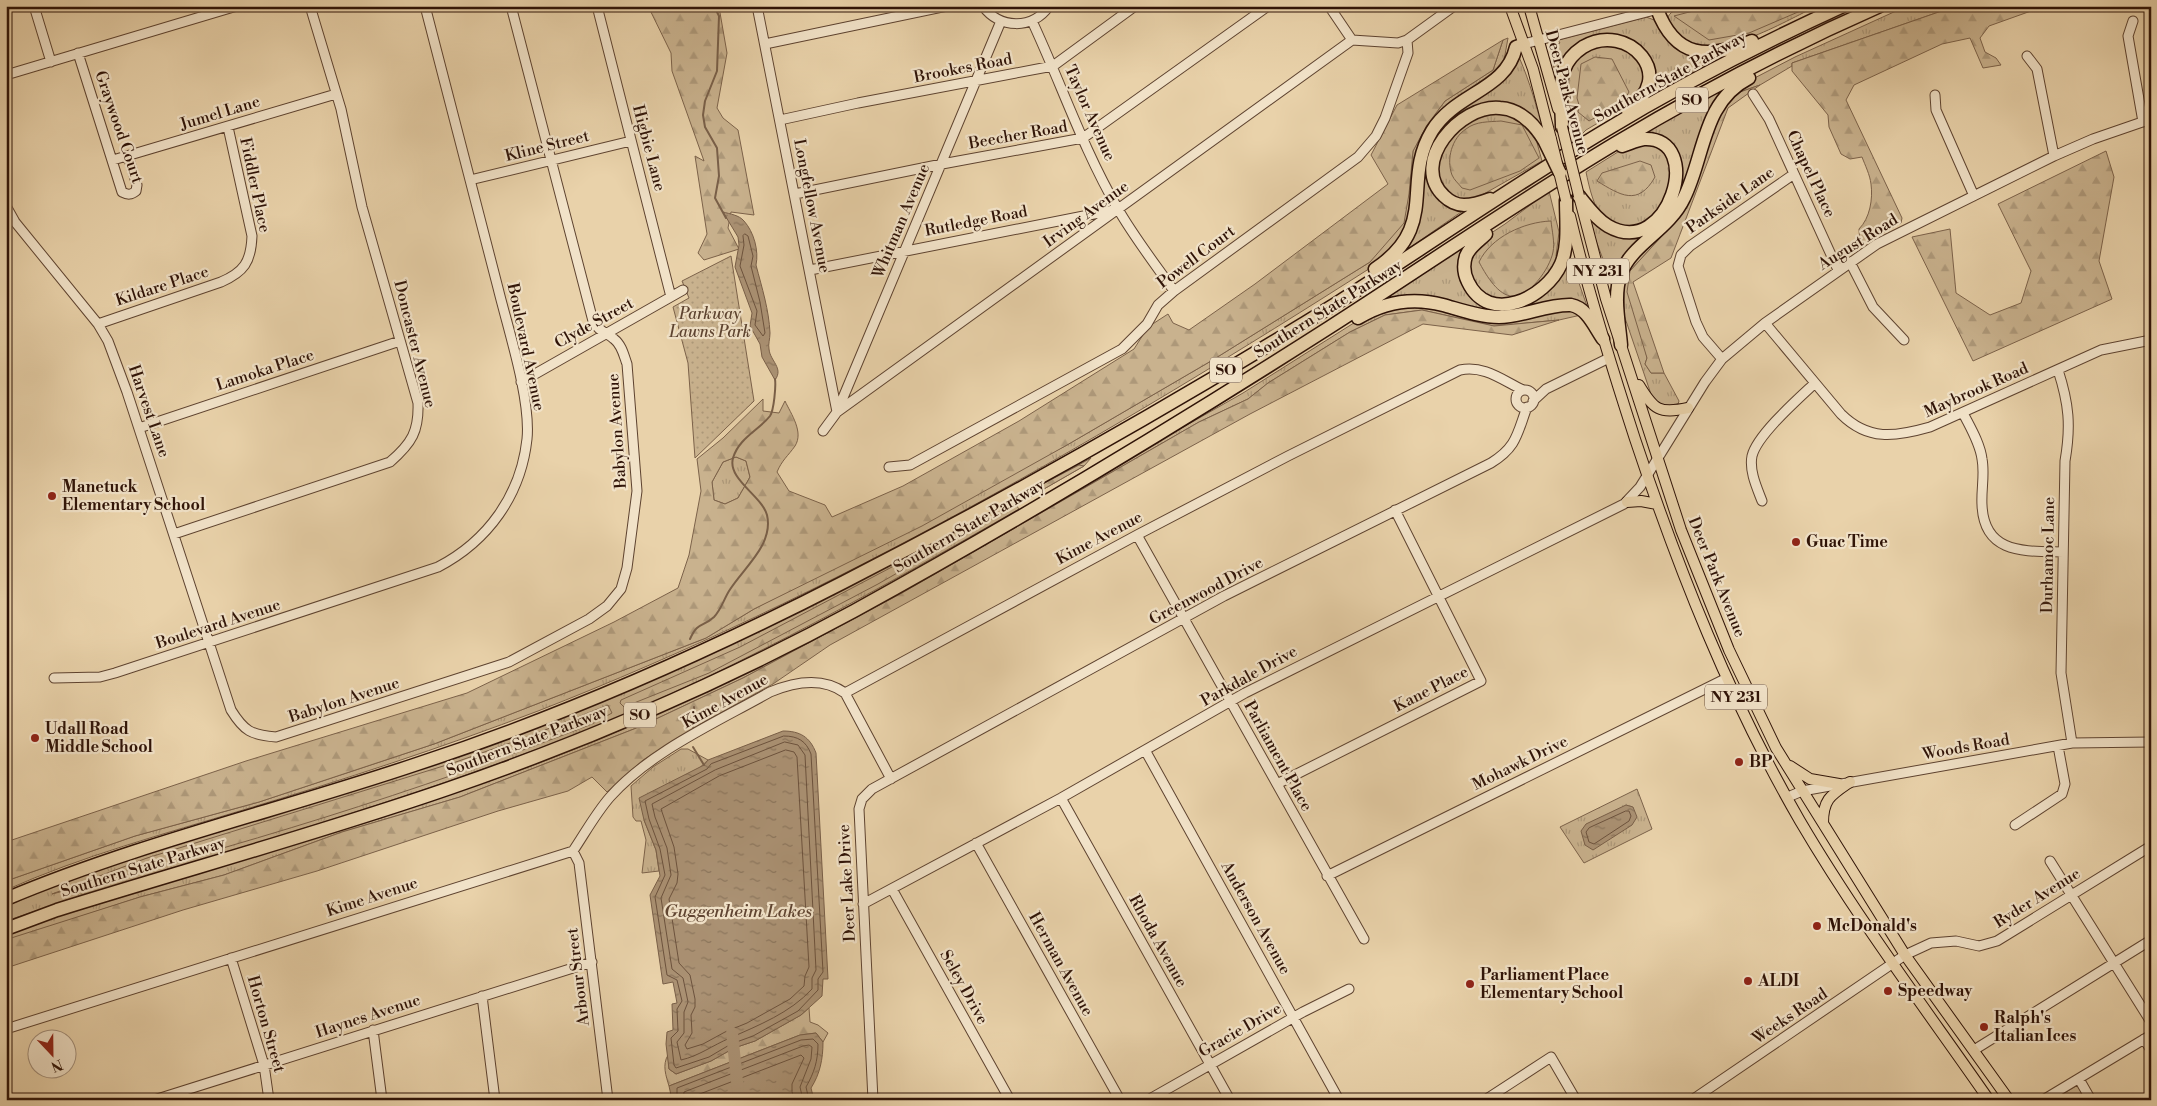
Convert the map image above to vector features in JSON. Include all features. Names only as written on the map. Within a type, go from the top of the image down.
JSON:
[{"type":"highway","name":"Southern State Parkway","points":[[6,899],[123,856],[445,755],[573,707],[683,660],[837,586],[1026,486],[1204,383],[1336,303],[1600,134],[1707,72],[1843,6]]},
{"type":"highway","name":"Southern State Parkway","points":[[6,929],[57,910],[449,788],[554,750],[664,704],[781,649],[887,593],[1094,473],[1313,338],[1592,158],[1696,98],[1794,47],[1880,6]]},
{"type":"highway","points":[[1657,9],[1662,21],[1674,39],[1688,48],[1700,51],[1732,49],[1797,27]]},
{"type":"highway","points":[[1562,127],[1562,76],[1568,61],[1575,53],[1589,44],[1601,41],[1620,42],[1631,47],[1643,58],[1649,72],[1648,87],[1640,101],[1622,112],[1600,134]]},
{"type":"highway","points":[[1336,303],[1364,277],[1389,259],[1405,240],[1417,210],[1421,160],[1429,137],[1438,123],[1460,102],[1500,77],[1510,64],[1516,47],[1524,44]]},
{"type":"highway","points":[[1621,345],[1617,296],[1622,271],[1632,255],[1664,227],[1684,200],[1707,129],[1716,108],[1735,86],[1794,47]]},
{"type":"highway","points":[[1504,195],[1465,205],[1455,203],[1443,195],[1435,182],[1433,168],[1436,152],[1444,136],[1456,124],[1472,113],[1484,108],[1497,107],[1509,109],[1525,118],[1548,140],[1560,173]]},
{"type":"highway","points":[[1506,213],[1473,246],[1466,256],[1464,267],[1467,279],[1476,293],[1489,302],[1504,305],[1530,298],[1556,274],[1564,251],[1572,198],[1604,223],[1613,228],[1628,231],[1642,228],[1654,222],[1665,210],[1673,194],[1676,178],[1675,163],[1667,149],[1658,142],[1646,139],[1637,140],[1592,158]]},
{"type":"highway","points":[[1313,338],[1382,306],[1416,301],[1434,303],[1478,315],[1497,317],[1513,316],[1564,305],[1574,305],[1587,314],[1603,339]]},
{"type":"main road","name":"Deer Park Avenue","points":[[1510,6],[1537,81],[1548,140]]},
{"type":"main road","name":"Deer Park Avenue","points":[[1528,6],[1539,39],[1562,127],[1572,198],[1603,339],[1680,570],[1726,678],[1800,820],[1892,964],[1990,1100]]},
{"type":"main road","name":"Deer Park Avenue","points":[[1560,173],[1572,198],[1596,266],[1686,544],[1751,696],[1785,763],[1904,956],[2009,1100]]},
{"type":"main road","points":[[1630,370],[1654,407],[1668,412],[1688,408]]},
{"type":"main road","points":[[1627,502],[1641,501],[1657,504]]},
{"type":"main road","points":[[1785,763],[1810,779],[1845,783]]},
{"type":"main road","points":[[1823,824],[1824,806],[1828,798],[1845,783]]},
{"type":"street","points":[[34,6],[51,62]]},
{"type":"street","points":[[6,76],[215,9],[237,6]]},
{"type":"street","name":"Doncaster Avenue","points":[[174,534],[390,462],[413,437],[419,421],[418,403],[362,207],[336,94],[310,6]]},
{"type":"street","name":"Boulevard Avenue","points":[[54,678],[100,677],[416,575],[457,557],[489,528],[506,504],[520,475],[527,438],[527,421],[521,382],[426,6]]},
{"type":"street","name":"Babylon Avenue","points":[[249,732],[276,737],[509,662],[589,619],[607,606],[620,589],[627,568],[637,492],[627,364],[622,350],[615,340],[597,329],[593,322],[511,6]]},
{"type":"street","name":"Higbie Lane","points":[[597,6],[672,297]]},
{"type":"street","name":"Longfellow Avenue","points":[[757,6],[837,412]]},
{"type":"street","points":[[765,44],[947,6]]},
{"type":"street","points":[[983,6],[990,14],[1001,21],[1015,24],[1032,21],[1046,11],[1049,6]]},
{"type":"street","name":"Brookes Road","points":[[780,120],[1053,66],[1135,6]]},
{"type":"street","name":"Beecher Road","points":[[795,194],[1083,138],[1268,6]]},
{"type":"street","points":[[1329,6],[1352,40],[1398,43],[1407,40],[1454,6]]},
{"type":"street","points":[[1524,44],[1670,6]]},
{"type":"street","name":"Whitman Avenue","points":[[823,431],[837,412],[1001,21]]},
{"type":"street","name":"Taylor Avenue","points":[[1032,21],[1083,138],[1118,209],[1174,290]]},
{"type":"street","points":[[2133,21],[2128,36],[2147,120]]},
{"type":"street","name":"Irving Avenue","points":[[837,412],[1352,40]]},
{"type":"street","name":"Powell Court","points":[[889,467],[910,464],[1122,349],[1147,324],[1158,305],[1174,290],[1344,168],[1364,151],[1376,136],[1385,118],[1408,53],[1407,40]]},
{"type":"street","name":"Graywood Court","points":[[78,53],[122,192],[132,194],[136,191],[137,186],[128,156]]},
{"type":"street","points":[[2027,56],[2037,69],[2054,156]]},
{"type":"street","name":"Jumel Lane","points":[[112,160],[336,94]]},
{"type":"street","name":"Chapel Place","points":[[1752,94],[1769,119],[1838,270]]},
{"type":"street","points":[[1935,95],[1936,110],[1974,196]]},
{"type":"street","name":"August Road","points":[[1647,475],[1688,408],[1722,359],[1765,323],[1838,270],[1877,244],[2054,156],[2093,139],[2147,120]]},
{"type":"street","name":"Fiddler Place","points":[[228,127],[252,236],[252,251],[246,265],[236,275]]},
{"type":"street","name":"Kline Street","points":[[470,180],[631,141]]},
{"type":"street","name":"Parkside Lane","points":[[1722,359],[1703,337],[1696,322],[1678,266],[1682,255],[1690,246],[1794,174]]},
{"type":"street","name":"Harvest Lane","points":[[6,206],[15,222],[98,324],[108,341],[139,428],[231,710],[239,723],[249,732]]},
{"type":"street","name":"Rutledge Road","points":[[810,270],[1118,209]]},
{"type":"street","points":[[1850,262],[1873,307],[1904,340]]},
{"type":"street","name":"Kildare Place","points":[[98,324],[236,275]]},
{"type":"street","name":"Clyde Street","points":[[521,382],[683,290]]},
{"type":"street","name":"Maybrook Road","points":[[1765,323],[1852,426],[1866,432],[1881,435],[1916,431],[1963,413],[2101,350],[2151,340]]},
{"type":"street","name":"Lamoka Place","points":[[139,428],[400,341]]},
{"type":"street","points":[[1525,398],[1609,358]]},
{"type":"street","name":"Kime Avenue","points":[[6,1029],[573,851],[610,797],[654,759],[770,692],[786,686],[805,683],[836,687],[845,694],[1137,534],[1446,376],[1468,368],[1478,369],[1507,382],[1525,398]]},
{"type":"street","name":"Durhamoc Lane","points":[[2058,370],[2070,415],[2065,461],[2061,672],[2072,743]]},
{"type":"street","points":[[1762,501],[1752,472],[1752,457],[1758,443],[1791,405],[1814,383]]},
{"type":"street","name":"Greenwood Drive","points":[[891,780],[1183,618],[1502,456],[1512,447],[1519,434],[1525,398]]},
{"type":"street","points":[[1963,413],[1980,450],[1982,461],[1983,518],[1995,539],[2007,547],[2018,551],[2063,552]]},
{"type":"street","name":"Parkdale Drive","points":[[863,904],[1061,798],[1231,702],[1438,595],[1627,502],[1647,475]]},
{"type":"street","name":"Kane Place","points":[[1277,784],[1481,681],[1395,510]]},
{"type":"street","name":"Parliament Place","points":[[1137,534],[1364,939]]},
{"type":"street","name":"Mohawk Drive","points":[[1327,876],[1726,678]]},
{"type":"street","points":[[845,694],[891,780]]},
{"type":"street","name":"Woods Road","points":[[1788,797],[1802,791],[2072,743],[2151,742]]},
{"type":"street","points":[[2014,825],[2062,794],[2065,784],[2058,746]]},
{"type":"street","name":"Anderson Avenue","points":[[1145,750],[1340,1100]]},
{"type":"street","name":"Deer Lake Drive","points":[[874,1100],[859,809],[862,798],[872,789],[891,780]]},
{"type":"street","name":"Rhoda Avenue","points":[[1061,798],[1230,1100]]},
{"type":"street","name":"Herman Avenue","points":[[976,843],[1120,1100]]},
{"type":"street","name":"Ryder Avenue","points":[[1904,956],[1931,943],[1956,941],[1980,946],[1997,941],[2151,846]]},
{"type":"street","name":"Arbour Street","points":[[573,851],[579,863],[608,1100]]},
{"type":"street","points":[[2050,861],[2151,1022]]},
{"type":"street","name":"Seley Drive","points":[[892,889],[1010,1100]]},
{"type":"street","points":[[1974,1050],[2151,940]]},
{"type":"street","name":"Weeks Road","points":[[1692,1100],[1904,956]]},
{"type":"street","name":"Horton Street","points":[[231,958],[264,1065],[269,1100]]},
{"type":"street","name":"Haynes Avenue","points":[[155,1100],[592,962]]},
{"type":"street","name":"Gracie Drive","points":[[1148,1100],[1294,1017],[1349,989]]},
{"type":"street","points":[[482,996],[495,1100]]},
{"type":"street","points":[[373,1030],[382,1100]]},
{"type":"street","points":[[2043,1100],[2148,1037],[2151,1050]]},
{"type":"street","points":[[1485,1100],[1551,1057],[1576,1100]]},
{"type":"street","points":[[2079,1079],[2091,1100]]},
{"type":"green space","points":[[648,6],[719,7],[727,53],[717,108],[723,118],[738,130],[754,215],[731,212],[728,228],[739,249],[704,260],[698,253],[707,234],[695,156],[704,161],[672,71],[671,53]]},
{"type":"green space","points":[[1688,6],[1817,6],[1749,38],[1711,47],[1695,46],[1681,40],[1666,21],[1672,12]]},
{"type":"green space","points":[[1712,6],[1812,6],[1749,33],[1709,40],[1674,16]]},
{"type":"green space","points":[[1907,6],[1956,6],[1792,63],[1792,66],[1760,85],[1740,92],[1722,108],[1682,214],[1630,271],[1647,358],[1645,364],[1651,373],[1664,373],[1679,401],[1678,404],[1664,408],[1653,400],[1624,315],[1624,273],[1631,261],[1674,219],[1713,117],[1745,83],[1795,57]]},
{"type":"green space","points":[[1956,6],[2045,6],[1989,26],[1980,38],[1985,52],[1996,58],[2001,65],[1983,68],[1970,38],[1942,44],[1854,85],[1846,100],[1902,218],[1901,223],[1860,245],[1859,229],[1868,214],[1872,196],[1870,177],[1862,157],[1850,159],[1841,154],[1829,127],[1828,115],[1792,71],[1792,63]]},
{"type":"green space","points":[[1646,17],[1657,21],[1664,34],[1719,56],[1647,97],[1652,69],[1607,36],[1558,71],[1554,68],[1551,51],[1555,42],[1560,43],[1558,40]]},
{"type":"green space","points":[[1508,38],[1503,66],[1432,123],[1409,219],[1401,238],[1375,265],[1275,328],[1071,451],[967,509],[862,564],[756,617],[648,666],[502,725],[428,751],[94,856],[6,890],[6,881],[135,836],[259,802],[434,744],[706,638],[754,609],[1067,445],[1211,361],[1370,262],[1409,194],[1413,151],[1427,125],[1445,101],[1493,70],[1503,40]]},
{"type":"green space","points":[[1503,40],[1493,70],[1445,101],[1427,125],[1413,151],[1404,223],[1370,262],[1211,361],[1067,445],[922,526],[754,609],[706,638],[434,744],[259,802],[135,836],[6,881],[6,842],[246,761],[467,693],[614,622],[678,588],[689,555],[701,491],[697,459],[723,438],[763,399],[763,411],[779,413],[785,401],[797,429],[798,435],[795,446],[777,472],[789,491],[825,505],[832,517],[903,486],[1019,421],[1134,349],[1148,327],[1168,314],[1173,323],[1189,330],[1255,284],[1388,184],[1371,155],[1397,105]],"holes":[[[736,457],[746,461],[750,477],[738,498],[725,504],[714,500],[712,482],[723,462]]]},
{"type":"green space","points":[[1599,45],[1620,45],[1641,63],[1644,86],[1630,104],[1586,130],[1578,138],[1568,99],[1567,84],[1569,76],[1567,73],[1584,51]]},
{"type":"green space","points":[[1517,56],[1530,85],[1544,134],[1523,112],[1461,114],[1430,175],[1464,210],[1402,253],[1433,133]]},
{"type":"green space","points":[[1595,57],[1612,59],[1629,92],[1623,102],[1589,121],[1578,112],[1577,98],[1581,64]]},
{"type":"green space","points":[[1760,85],[1728,108],[1671,258],[1633,282],[1664,373],[1651,373],[1645,364],[1647,358],[1627,292],[1630,271],[1682,214],[1722,108],[1740,92]]},
{"type":"green space","points":[[1723,89],[1677,201],[1675,199],[1682,177],[1679,175],[1679,169],[1647,132]]},
{"type":"green space","points":[[1482,113],[1517,116],[1536,139],[1542,161],[1470,201],[1456,200],[1439,184],[1437,160],[1455,129]]},
{"type":"green space","points":[[1501,121],[1522,125],[1539,158],[1520,171],[1470,190],[1462,188],[1453,177],[1450,169],[1451,149],[1454,143],[1461,133],[1474,125],[1483,122]]},
{"type":"green space","points":[[1655,143],[1671,161],[1673,171],[1670,186],[1663,202],[1655,215],[1645,222],[1628,227],[1611,224],[1602,217],[1595,205],[1586,172],[1629,145]]},
{"type":"green space","points":[[2106,151],[2114,177],[2099,261],[2112,299],[1973,361],[1912,237],[1950,229],[1956,293],[1990,315],[2021,303],[2031,271],[1998,204]]},
{"type":"green space","points":[[1640,161],[1651,165],[1655,177],[1642,192],[1628,196],[1597,181],[1602,173]]},
{"type":"green space","points":[[1549,191],[1559,232],[1556,256],[1559,258],[1556,265],[1530,293],[1500,300],[1486,296],[1474,285],[1468,273],[1471,249],[1479,241]]},
{"type":"green space","points":[[1595,218],[1642,235],[1654,227],[1615,278],[1609,275],[1595,238],[1591,221]]},
{"type":"green space","points":[[1551,221],[1554,248],[1548,266],[1538,281],[1524,293],[1517,296],[1510,296],[1500,291],[1484,272],[1479,262],[1484,253],[1509,232],[1530,224]]},
{"type":"green space","points":[[1464,246],[1462,279],[1505,309],[1572,263],[1588,309],[1508,312],[1389,300],[1388,297],[1393,292]]},
{"type":"green space","name":"Parkway Lawns Park","points":[[731,256],[754,401],[695,458],[688,363],[673,307],[689,298],[682,281]]},
{"type":"green space","points":[[1413,305],[1485,320],[1567,307],[1581,315],[1559,320],[1494,326],[1422,310],[1385,315],[1350,332],[1268,383],[1248,399],[1199,422],[902,593],[743,678],[639,727],[460,797],[342,832],[224,875],[140,897],[6,941],[6,934],[426,802],[547,760],[636,724],[808,641],[1243,393],[1368,314]]},
{"type":"green space","points":[[1422,310],[1494,326],[1559,320],[1512,335],[1423,324],[1250,414],[830,645],[773,684],[704,722],[643,760],[607,792],[592,777],[568,791],[498,811],[317,871],[183,910],[6,968],[6,941],[8,939],[140,897],[224,875],[342,832],[460,797],[639,727],[743,678],[902,593],[1199,422],[1248,399],[1268,383],[1350,332],[1385,315]]},
{"type":"green space","points":[[736,457],[746,461],[750,477],[738,498],[725,504],[714,500],[712,482],[723,462]]},
{"type":"green space","points":[[1091,458],[1084,466],[1016,505],[1019,509],[867,595],[763,649],[658,700],[538,749],[405,796],[271,839],[68,900],[6,921],[6,906],[66,882],[187,841],[433,765],[494,744],[610,698],[779,620]]},
{"type":"green space","points":[[1079,465],[1084,466],[878,584],[709,673],[624,707],[620,703],[621,700],[740,647],[928,548]]},
{"type":"green space","points":[[608,705],[612,713],[592,724],[392,796],[189,858],[52,894],[147,858],[453,763],[530,736]]},
{"type":"green space","points":[[681,749],[688,749],[708,760],[644,820],[656,850],[659,871],[642,873],[646,840],[641,821],[636,821],[633,817],[631,786],[653,767]]},
{"type":"green space","points":[[1637,789],[1652,829],[1584,863],[1560,827]]},
{"type":"green space","points":[[809,1008],[810,1022],[818,1025],[828,1033],[823,1042],[816,1033],[800,1035],[669,1086],[665,1067],[668,1055],[669,1069],[676,1074],[711,1061],[734,1048],[755,1041],[801,1015]]},
{"type":"green space","points":[[2078,1085],[2087,1100],[2052,1100]]},
{"type":"water","points":[[723,212],[742,219],[748,225],[755,242],[756,265],[769,324],[769,349],[778,372],[775,380],[762,357],[760,344],[750,326],[752,313],[735,267],[739,245],[738,237]]},
{"type":"water","name":"Guggenheim Lakes","points":[[783,731],[794,732],[804,736],[814,747],[816,753],[828,979],[823,979],[822,996],[801,1015],[755,1041],[734,1048],[711,1061],[676,1074],[669,1069],[666,1044],[667,1032],[673,1030],[672,1004],[677,1003],[673,982],[663,984],[650,895],[660,876],[656,850],[644,820],[639,798],[704,765],[708,760]]},
{"type":"water","points":[[1626,805],[1633,807],[1637,817],[1632,825],[1593,850],[1585,845],[1581,831],[1586,824]]},
{"type":"water","points":[[816,1033],[823,1042],[823,1048],[819,1072],[811,1088],[814,1100],[672,1100],[669,1086],[800,1035]]},
{"type":"waterway","points":[[714,6],[719,16],[717,71],[705,101],[703,115],[705,127],[717,148],[719,176],[715,198],[726,218]]},
{"type":"waterway","points":[[690,639],[695,630],[710,620],[721,608],[729,591],[756,556],[766,536],[768,526],[767,515],[759,501],[735,473],[733,458],[744,440],[770,416],[773,409],[775,379]]},
{"type":"waterway","points":[[693,727],[694,707]]},
{"type":"waterway","points":[[693,747],[704,765]]},
{"type":"waterway","points":[[732,1033],[739,1100]]},
{"type":"place","name":"Manetuck Elementary School","points":[[52,496]]},
{"type":"place","name":"Guac Time","points":[[1796,542]]},
{"type":"place","name":"Udall Road Middle School","points":[[35,738]]},
{"type":"place","name":"BP","points":[[1739,762]]},
{"type":"place","name":"McDonald's","points":[[1817,926]]},
{"type":"place","name":"ALDI","points":[[1748,981]]},
{"type":"place","name":"Parliament Place Elementary School","points":[[1470,984]]},
{"type":"place","name":"Speedway","points":[[1888,991]]},
{"type":"place","name":"Ralph's Italian Ices","points":[[1984,1027]]}]
